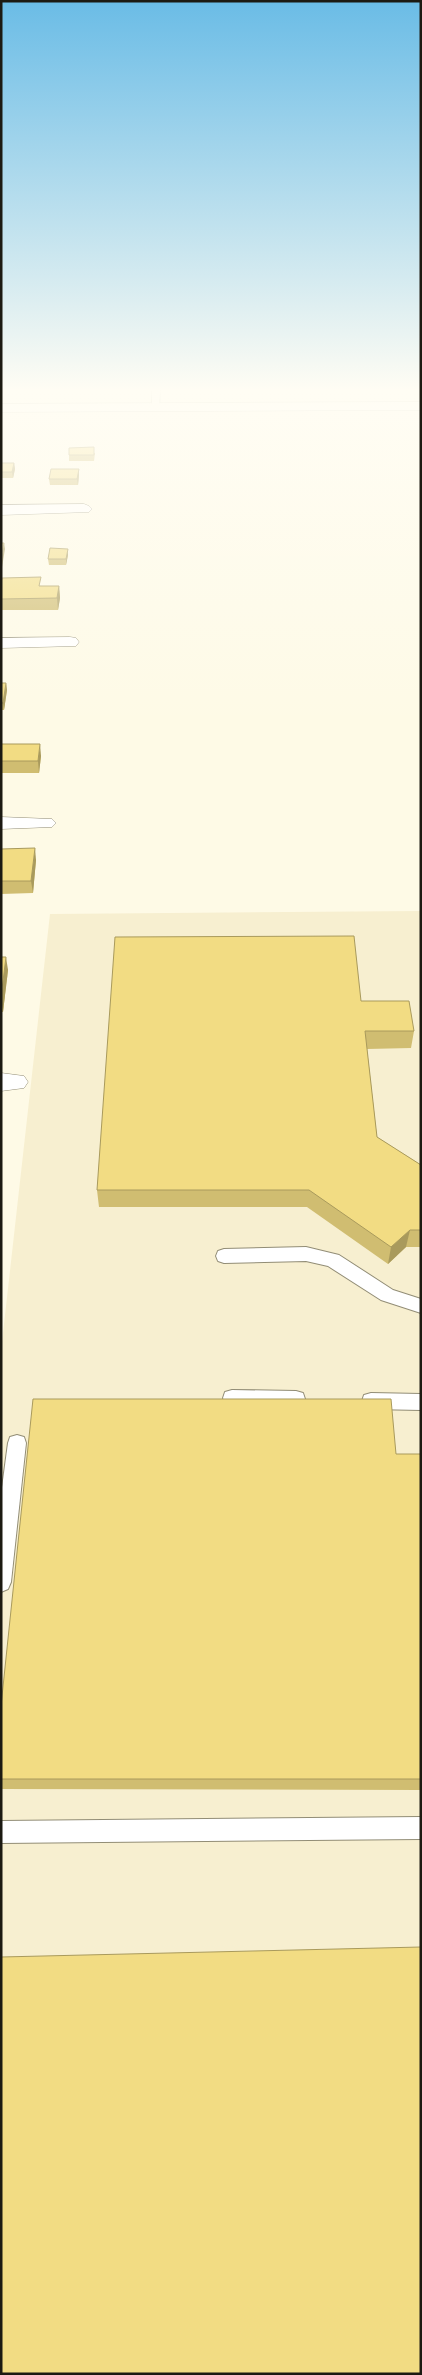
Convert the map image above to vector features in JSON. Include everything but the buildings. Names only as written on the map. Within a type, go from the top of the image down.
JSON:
[{"type":"main road","points":[[1,510],[84,509]]},
{"type":"main road","points":[[1,643],[70,642]]},
{"type":"main road","points":[[1,823],[44,823]]},
{"type":"lane","points":[[224,1256],[306,1254],[333,1260],[387,1295],[421,1306]]},
{"type":"lane","points":[[232,1398],[311,1400]]},
{"type":"lane","points":[[351,1400],[421,1402]]},
{"type":"lane","points":[[1,1582],[17,1443]]},
{"type":"lane","points":[[1,1832],[421,1828]]},
{"type":"shaded area","points":[[421,911],[421,2374],[1,2374],[1,1351],[50,914]]}]
